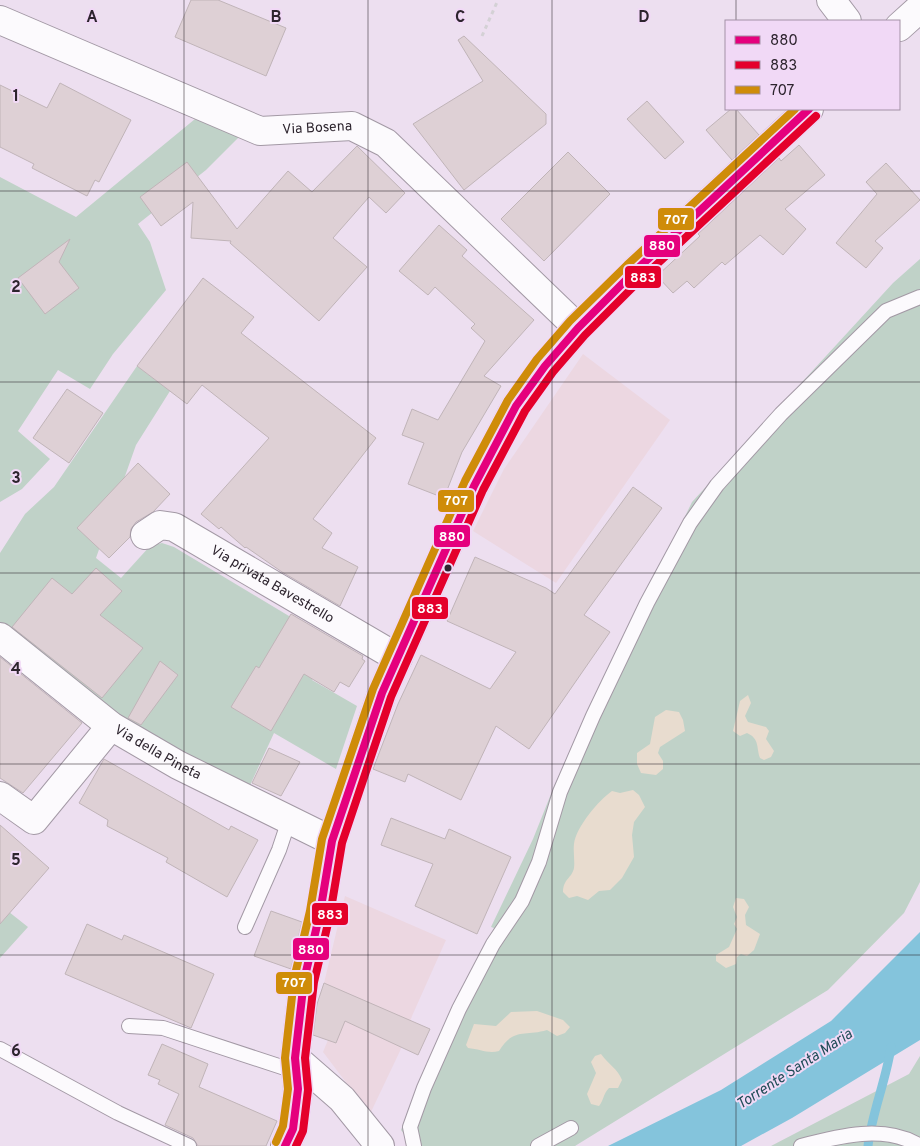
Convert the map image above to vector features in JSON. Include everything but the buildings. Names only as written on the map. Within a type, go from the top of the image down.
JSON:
[{"type":"street","points":[[831,0],[846,20]]},
{"type":"street","points":[[900,26],[920,8]]},
{"type":"street","name":"Via Bosena","points":[[0,20],[260,131],[352,126],[386,143],[578,328]]},
{"type":"street","points":[[286,1146],[293,1129],[298,1089],[296,1065],[304,980],[320,913],[332,840],[382,693],[474,486],[516,406],[545,366],[578,328],[634,272],[808,110]]},
{"type":"street","name":"Via privata Bavestrello","points":[[146,535],[160,525],[174,528],[398,658]]},
{"type":"street","name":"Via della Pineta","points":[[0,637],[111,726],[178,765],[332,840]]},
{"type":"street","points":[[0,796],[34,820],[111,726]]},
{"type":"street","points":[[296,1065],[342,1099],[380,1146]]},
{"type":"lane","points":[[414,1146],[410,1127],[428,1079],[459,1009],[493,944],[522,901],[539,862],[560,792],[592,716],[647,603],[690,523],[717,484],[781,414],[886,311],[920,297]]},
{"type":"lane","points":[[245,927],[290,820]]},
{"type":"lane","points":[[129,1026],[163,1028],[296,1065]]},
{"type":"lane","points":[[0,1049],[118,1113],[190,1146]]},
{"type":"lane","points":[[538,1146],[570,1128]]},
{"type":"lane","points":[[801,1146],[848,1134],[905,1137],[920,1146]]},
{"type":"path","points":[[482,36],[498,0]]},
{"type":"shaded area","points":[[583,354],[670,420],[556,583],[473,531],[504,469]]},
{"type":"shaded area","points":[[345,896],[446,940],[412,1016],[400,1051],[370,1114],[323,1052],[328,1040],[313,1035],[310,1023],[324,983]]},
{"type":"green space","points":[[195,119],[239,137],[206,170],[138,224],[150,242],[166,290],[113,354],[90,389],[58,370],[18,431],[50,459],[22,489],[0,502],[0,177],[76,217]]},
{"type":"green space","points":[[920,259],[920,882],[904,913],[828,990],[575,1146],[413,1146],[401,1130],[408,1110],[494,928],[491,927],[533,839],[555,784],[692,502],[893,283]]},
{"type":"green space","points":[[137,366],[170,391],[136,445],[96,558],[121,578],[150,546],[162,543],[174,547],[334,643],[312,680],[357,706],[336,769],[274,733],[247,792],[136,731],[0,624],[0,553],[25,514],[54,487]]},
{"type":"green space","points":[[4,908],[28,927],[0,958],[0,913]]},
{"type":"green space","points":[[920,1056],[920,1146],[771,1146],[909,1074]]},
{"type":"sand","points":[[748,695],[751,703],[745,716],[748,722],[766,727],[769,731],[766,739],[774,751],[771,757],[764,760],[760,758],[757,744],[751,735],[747,733],[740,736],[733,731],[740,701]]},
{"type":"sand","points":[[666,710],[679,712],[685,731],[660,747],[658,753],[663,761],[663,769],[656,775],[641,773],[637,764],[637,753],[650,744],[655,717]]},
{"type":"sand","points":[[633,790],[639,795],[645,807],[634,822],[632,835],[634,857],[622,878],[610,890],[599,891],[588,900],[577,896],[569,898],[563,892],[563,888],[574,868],[574,844],[583,822],[612,791],[620,793]]},
{"type":"sand","points":[[736,898],[744,899],[749,907],[745,915],[746,925],[760,934],[754,950],[747,956],[741,954],[737,957],[736,964],[726,968],[716,961],[716,955],[729,947],[737,929],[734,924],[737,917],[733,907]]},
{"type":"sand","points":[[537,1011],[563,1020],[570,1027],[565,1033],[557,1036],[547,1030],[520,1034],[504,1043],[499,1051],[495,1052],[468,1048],[466,1045],[474,1024],[496,1026],[511,1012]]},
{"type":"sand","points":[[601,1054],[622,1080],[618,1088],[609,1088],[599,1106],[591,1104],[587,1094],[596,1073],[591,1062],[595,1056]]},
{"type":"water","name":"Torrente Santa Maria","points":[[920,932],[920,1040],[792,1118],[741,1146],[608,1146],[721,1090],[831,1021]]},
{"type":"waterway","points":[[868,1146],[891,1047]]},
{"type":"transit line","name":"707","points":[[276,1142],[283,1126],[288,1089],[285,1058],[294,979],[310,911],[322,839],[373,689],[465,481],[508,400],[537,359],[570,321],[627,265],[794,110]]},
{"type":"transit line","name":"880","points":[[285,1146],[293,1129],[298,1089],[295,1058],[304,980],[320,913],[332,841],[382,693],[474,486],[516,406],[545,366],[578,328],[634,272],[808,110]]},
{"type":"transit line","name":"883","points":[[296,1146],[303,1131],[308,1090],[305,1058],[314,982],[330,915],[342,843],[391,697],[483,490],[525,411],[553,372],[585,335],[641,279],[816,116]]}]
